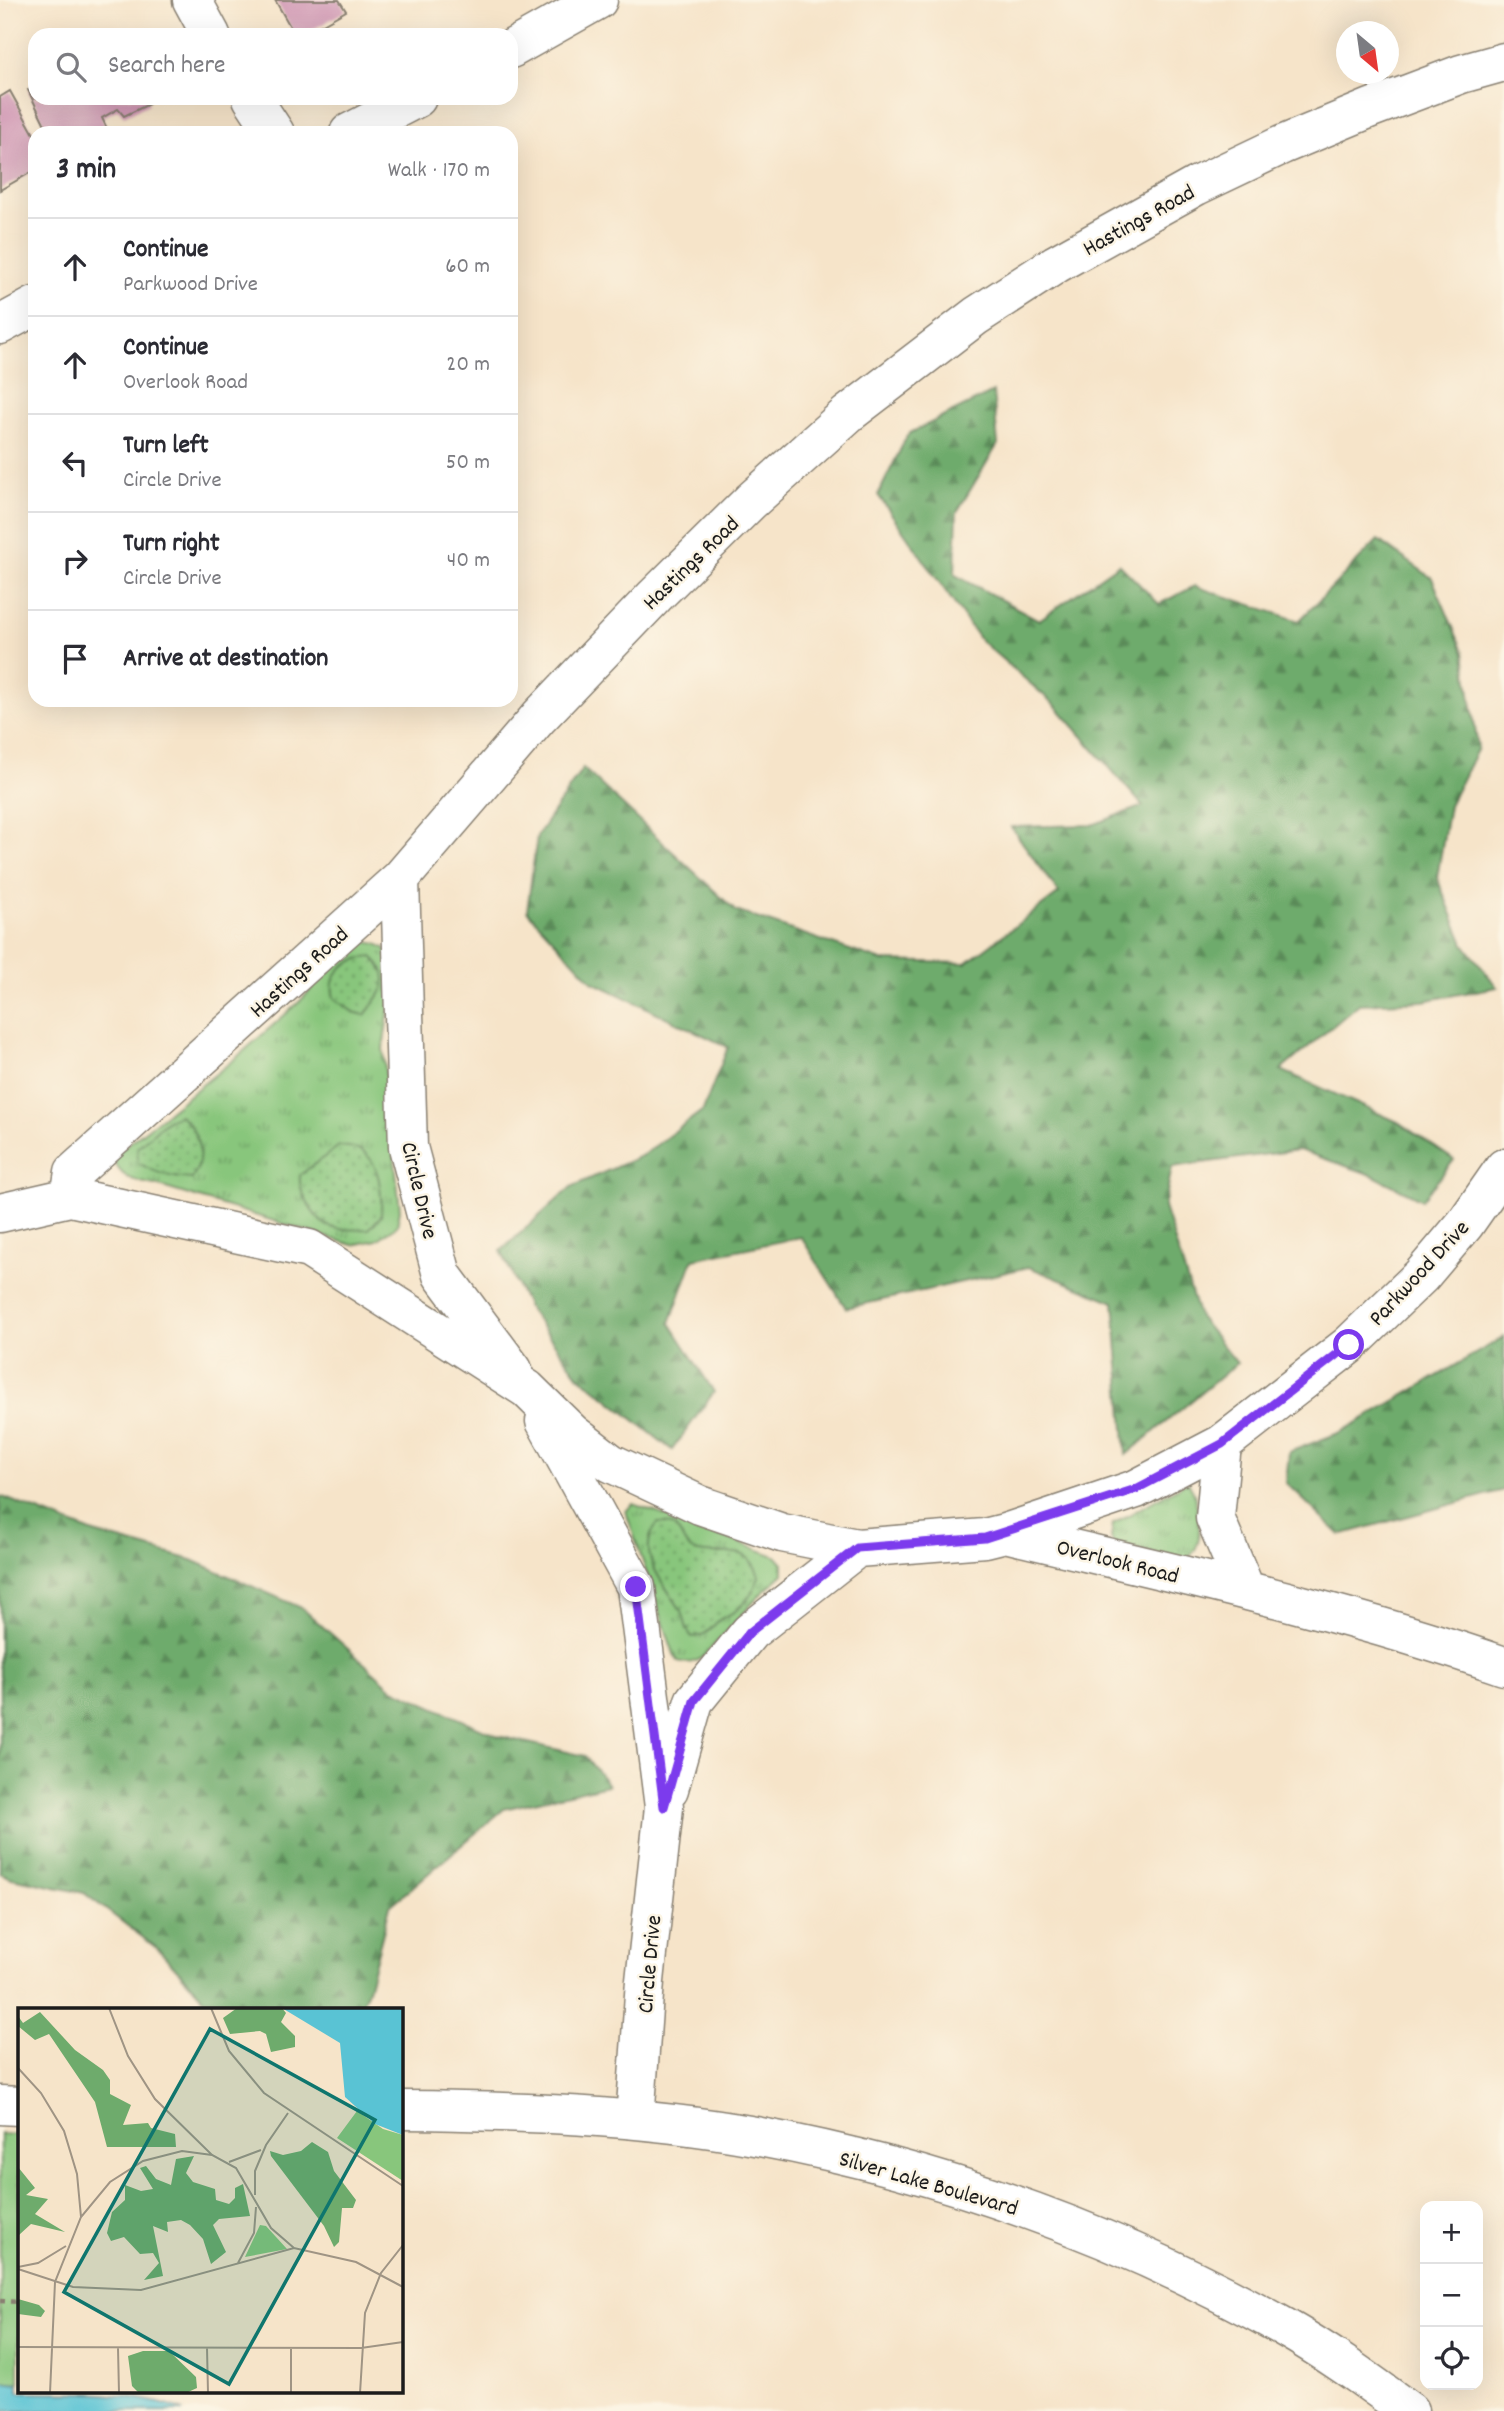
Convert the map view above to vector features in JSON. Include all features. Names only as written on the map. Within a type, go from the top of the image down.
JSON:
[{"type":"street","points":[[192,0],[207,28]]},
{"type":"street","points":[[518,45],[598,0]]},
{"type":"street","name":"Hastings Road","points":[[70,1197],[74,1172],[400,878],[539,717],[678,572],[751,501],[848,415],[976,316],[1068,257],[1196,186],[1282,145],[1396,98],[1461,74],[1504,62]]},
{"type":"street","points":[[257,105],[270,126]]},
{"type":"street","points":[[363,126],[403,105]]},
{"type":"street","points":[[0,325],[28,310]]},
{"type":"street","name":"Circle Drive","points":[[400,878],[408,1147],[442,1275],[527,1389],[636,1587],[664,1807]]},
{"type":"street","name":"Parkwood Drive","points":[[1005,1532],[1136,1489],[1222,1444],[1349,1345],[1421,1276],[1465,1224],[1504,1168]]},
{"type":"street","points":[[0,1213],[70,1197]]},
{"type":"street","name":"Circle Drive","points":[[70,1197],[309,1250],[527,1389],[572,1433],[611,1463],[700,1505],[727,1513]]},
{"type":"street","points":[[1222,1444],[1215,1518],[1246,1591]]},
{"type":"street","name":"Overlook Road","points":[[727,1513],[782,1533],[857,1548],[958,1541],[985,1538],[1005,1532],[1309,1606],[1437,1643],[1504,1666]]},
{"type":"street","name":"Circle Drive","points":[[635,2120],[645,1981],[664,1807],[694,1701],[750,1632],[857,1548]]},
{"type":"street","points":[[0,2105],[18,2106]]},
{"type":"street","name":"Silver Lake Boulevard","points":[[402,2110],[462,2110],[635,2120],[754,2136],[855,2158],[1000,2200],[1103,2239],[1224,2296],[1285,2328],[1358,2373],[1409,2411]]},
{"type":"path","points":[[0,2301],[18,2302]]},
{"type":"green space","points":[[993,392],[998,444],[957,512],[955,575],[1039,620],[1119,564],[1159,604],[1195,586],[1299,621],[1378,540],[1432,578],[1464,653],[1478,748],[1449,805],[1437,878],[1464,944],[1497,987],[1423,1001],[1359,1004],[1281,1070],[1398,1122],[1454,1160],[1422,1200],[1372,1175],[1299,1150],[1172,1167],[1164,1207],[1199,1317],[1237,1363],[1126,1455],[1114,1302],[1029,1267],[846,1308],[801,1237],[693,1259],[670,1323],[714,1392],[672,1450],[579,1376],[528,1308],[501,1251],[571,1187],[643,1155],[703,1110],[728,1047],[593,982],[527,911],[537,836],[583,768],[736,911],[882,961],[966,963],[1059,893],[1011,827],[1092,825],[1143,806],[1055,705],[980,640],[878,495],[908,434]]},
{"type":"green space","points":[[363,941],[386,949],[394,977],[383,1048],[400,1210],[397,1226],[377,1240],[353,1245],[136,1181],[120,1171],[113,1156],[237,1057],[297,1004],[352,948]]},
{"type":"green space","points":[[372,957],[380,965],[385,979],[381,993],[365,1015],[353,1012],[334,998],[333,989],[341,968],[355,960]]},
{"type":"green space","points":[[180,1115],[192,1128],[198,1145],[199,1162],[192,1179],[164,1174],[138,1163],[137,1148],[167,1120]]},
{"type":"green space","points":[[339,1146],[362,1151],[377,1171],[381,1216],[369,1229],[332,1228],[313,1212],[302,1192],[300,1175]]},
{"type":"green space","points":[[1504,1337],[1504,1490],[1340,1535],[1286,1483],[1289,1452],[1341,1432]]},
{"type":"green space","points":[[1187,1482],[1196,1501],[1199,1529],[1197,1545],[1189,1557],[1185,1560],[1115,1545],[1111,1538],[1113,1524]]},
{"type":"green space","points":[[0,1496],[94,1533],[192,1560],[302,1608],[393,1689],[498,1736],[585,1756],[608,1785],[504,1809],[390,1906],[367,1993],[359,2008],[299,2008],[204,1999],[158,1949],[84,1893],[0,1873]]},
{"type":"green space","points":[[633,1504],[776,1556],[783,1564],[783,1574],[697,1661],[678,1661],[674,1654],[626,1511]]},
{"type":"green space","points":[[658,1523],[674,1527],[692,1550],[741,1554],[754,1565],[759,1576],[742,1605],[701,1635],[692,1637],[689,1633],[682,1612],[661,1581],[650,1558],[651,1535]]},
{"type":"green space","points":[[0,2134],[18,2135],[18,2384],[0,2382]]},
{"type":"water","points":[[0,2382],[18,2384],[18,2394],[123,2396],[184,2411],[0,2411]]},
{"type":"building","points":[[275,0],[339,0],[346,11],[316,28],[291,28]]},
{"type":"building","points":[[10,91],[29,126],[28,174],[0,190],[0,97]]},
{"type":"building","points":[[35,105],[147,105],[124,116],[118,109],[102,118],[106,126],[46,126]]},
{"type":"route","points":[[636,1587],[664,1807],[694,1701],[750,1632],[857,1548],[985,1538],[1136,1489],[1222,1444],[1349,1345]]}]
